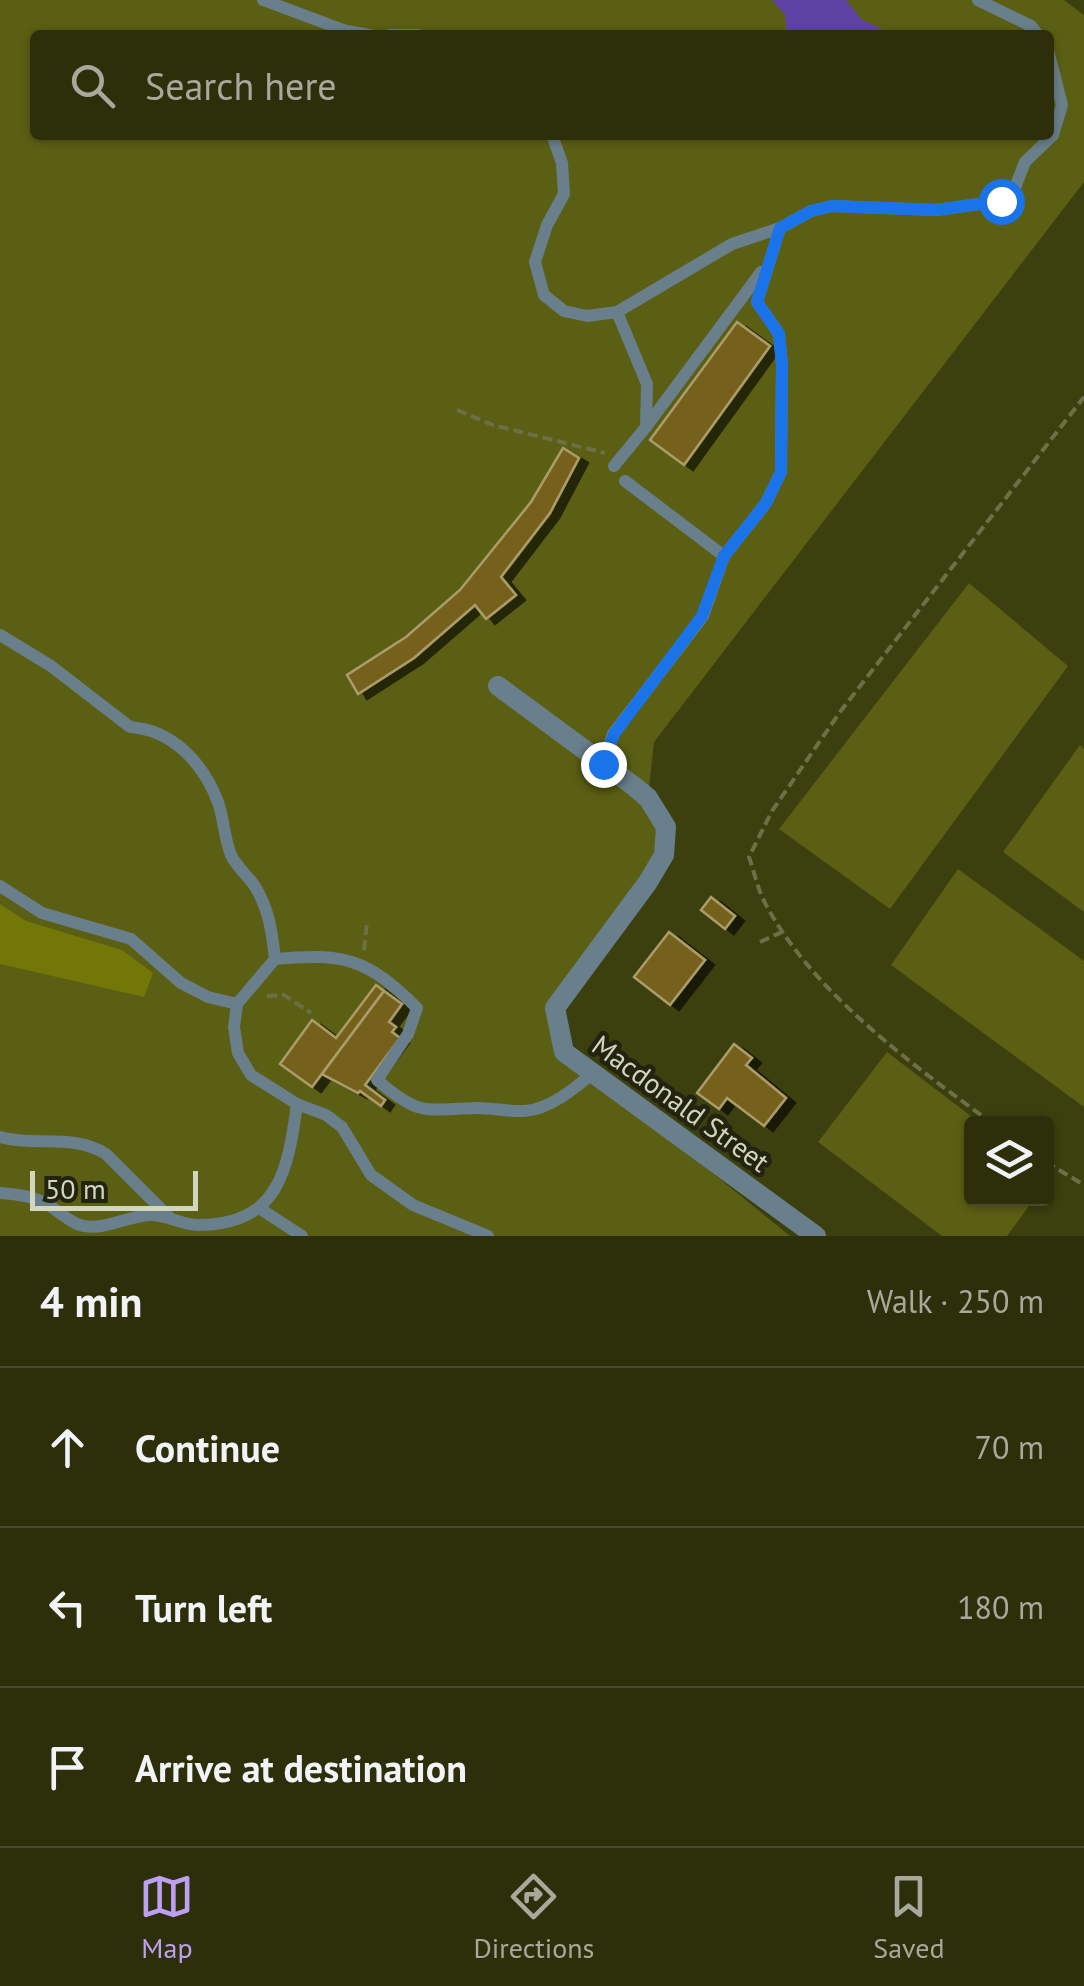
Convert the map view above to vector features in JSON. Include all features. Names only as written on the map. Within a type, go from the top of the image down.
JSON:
[{"type":"street","name":"Macdonald Street","points":[[498,686],[648,798],[666,827],[664,855],[648,882],[555,1008],[564,1052],[816,1236]]},
{"type":"lane","points":[[263,0],[341,30]]},
{"type":"lane","points":[[978,0],[1034,30]]},
{"type":"lane","points":[[1054,73],[1062,104],[1054,132]]},
{"type":"lane","points":[[554,140],[562,162],[564,194],[547,225],[535,262],[544,295],[564,311],[587,316],[617,312],[732,244],[780,228],[811,211],[832,206],[936,210],[1001,201],[1016,185],[1026,162],[1048,140]]},
{"type":"lane","points":[[603,764],[614,734],[702,616],[724,556],[766,503],[781,472],[779,334],[757,302],[780,228]]},
{"type":"lane","points":[[614,466],[766,266]]},
{"type":"lane","points":[[617,312],[648,384],[646,427]]},
{"type":"lane","points":[[625,481],[724,556]]},
{"type":"lane","points":[[0,635],[51,666],[130,728],[146,728],[171,739],[202,769],[218,803],[232,856],[255,887],[271,922],[274,959],[239,1001],[234,1027],[238,1054],[251,1075],[342,1127],[371,1175],[413,1205],[488,1236]]},
{"type":"lane","points":[[0,886],[42,913],[131,939],[181,984],[208,997],[239,1001]]},
{"type":"lane","points":[[274,959],[344,958],[362,965],[399,990],[417,1008],[408,1034],[378,1080],[396,1096],[426,1112],[479,1108],[528,1111],[568,1094],[593,1073]]},
{"type":"lane","points":[[0,1193],[43,1202],[77,1224],[91,1227],[151,1215],[194,1225],[231,1222],[260,1208],[280,1184],[290,1158],[297,1104]]},
{"type":"lane","points":[[0,1137],[31,1142],[78,1141],[95,1147],[171,1218]]},
{"type":"lane","points":[[260,1208],[302,1236]]},
{"type":"path","points":[[982,1116],[933,1080],[833,993],[763,899],[749,857],[772,811],[851,698],[1084,396]]},
{"type":"path","points":[[457,410],[493,425],[606,453],[614,466]]},
{"type":"path","points":[[362,965],[367,922]]},
{"type":"path","points":[[760,942],[784,931]]},
{"type":"path","points":[[239,1001],[284,995],[311,1013]]},
{"type":"path","points":[[1054,1167],[1084,1185]]},
{"type":"shaded area","points":[[0,0],[1064,0],[1084,15],[1084,182],[654,742],[648,798],[664,855],[555,1008],[564,1052],[790,1236],[0,1236]]},
{"type":"shaded area","points":[[772,0],[846,0],[861,19],[883,30],[786,30],[785,15]]},
{"type":"shaded area","points":[[969,583],[1068,666],[890,909],[779,829]]},
{"type":"shaded area","points":[[1080,745],[1084,749],[1084,912],[1003,852]]},
{"type":"shaded area","points":[[958,869],[1084,961],[1084,1107],[891,965]]},
{"type":"shaded area","points":[[0,904],[26,921],[122,950],[153,973],[144,997],[0,964]]},
{"type":"shaded area","points":[[887,1052],[971,1116],[964,1116],[964,1206],[1029,1206],[1007,1236],[942,1236],[818,1142]]},
{"type":"building","points":[[737,322],[770,346],[684,465],[650,440]]},
{"type":"building","points":[[563,448],[579,458],[550,513],[501,577],[516,595],[486,619],[475,605],[414,658],[358,694],[347,675],[406,637],[460,590],[531,502]]},
{"type":"building","points":[[711,897],[735,916],[725,929],[701,910]]},
{"type":"building","points":[[669,932],[705,960],[670,1005],[634,977]]},
{"type":"building","points":[[376,985],[384,991],[312,1087],[280,1064],[312,1020],[336,1038]]},
{"type":"building","points":[[384,991],[402,1004],[389,1022],[396,1027],[392,1032],[400,1038],[365,1085],[385,1100],[381,1106],[360,1091],[322,1074]]},
{"type":"building","points":[[734,1044],[752,1058],[746,1065],[786,1098],[764,1126],[727,1098],[719,1109],[697,1093]]},
{"type":"route","points":[[603,764],[614,734],[702,616],[724,556],[766,503],[781,472],[779,334],[757,302],[780,228],[811,211],[832,206],[936,210],[1001,201]]}]
